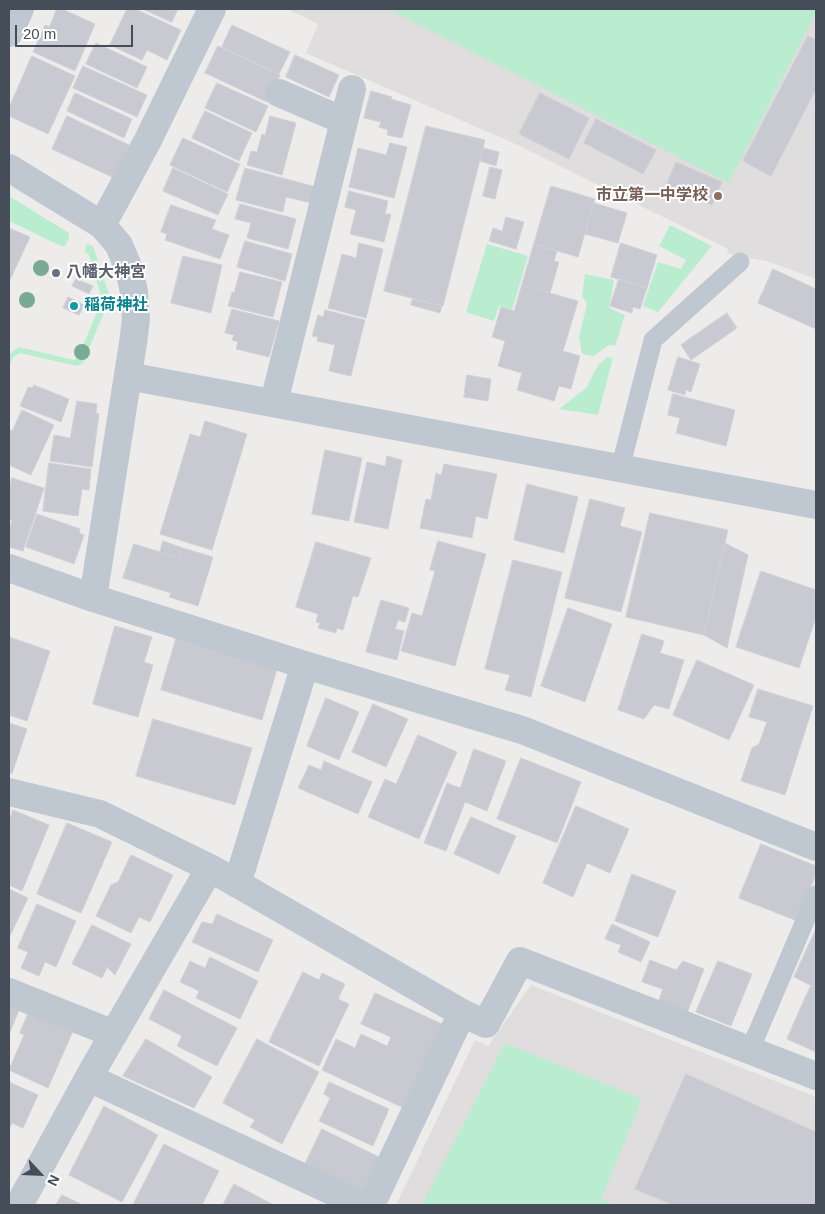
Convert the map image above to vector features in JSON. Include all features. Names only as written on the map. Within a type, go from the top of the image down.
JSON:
[{"type":"street","points":[[9,33],[19,9]]},
{"type":"street","points":[[102,225],[147,142],[212,9]]},
{"type":"street","points":[[274,402],[352,89]]},
{"type":"street","points":[[279,93],[344,121]]},
{"type":"street","points":[[9,168],[102,225],[119,244],[129,269],[134,292],[136,318],[94,598]]},
{"type":"street","points":[[128,376],[816,505]]},
{"type":"street","points":[[9,568],[94,598],[305,665],[522,730],[816,847]]},
{"type":"street","points":[[237,884],[305,665]]},
{"type":"street","points":[[9,792],[100,814],[210,868],[462,1013],[486,1024],[520,961],[816,1076]]},
{"type":"street","points":[[19,1205],[89,1078],[210,868]]},
{"type":"street","points":[[9,992],[114,1034]]},
{"type":"street","points":[[371,1205],[462,1013]]},
{"type":"street","points":[[89,1078],[362,1205]]},
{"type":"lane","points":[[620,469],[653,340],[740,262]]},
{"type":"lane","points":[[750,1050],[816,895]]},
{"type":"shaded area","name":"市立第一中学校","points":[[287,9],[816,9],[816,279],[770,262],[727,253],[728,249],[511,142],[306,53],[318,24]]},
{"type":"shaded area","points":[[531,985],[816,1097],[816,1205],[396,1205],[475,1040],[488,1046]]},
{"type":"green space","points":[[388,9],[816,9],[816,12],[729,183]]},
{"type":"green space","points":[[9,196],[69,233],[65,246],[61,246],[9,221]]},
{"type":"green space","points":[[670,225],[712,246],[658,312],[643,306],[658,262],[681,269],[686,260],[659,246]]},
{"type":"green space","points":[[87,244],[93,246],[109,294],[108,303],[83,363],[77,366],[20,353],[13,357],[9,367],[9,354],[19,347],[74,360],[78,357],[101,303],[101,296],[89,255],[85,252]]},
{"type":"green space","points":[[487,244],[528,256],[512,310],[499,306],[494,321],[466,312]]},
{"type":"green space","points":[[585,274],[614,280],[609,308],[625,315],[615,346],[609,345],[594,356],[582,354],[579,337],[587,304],[582,296]]},
{"type":"green space","points":[[607,357],[613,358],[598,415],[559,409],[586,388],[598,365]]},
{"type":"green space","points":[[505,1043],[642,1099],[601,1199],[614,1205],[422,1205]]},
{"type":"building","points":[[57,9],[62,9],[95,24],[75,71],[33,52],[45,25],[49,27]]},
{"type":"building","points":[[127,9],[135,9],[181,30],[167,60],[147,50],[142,60],[110,45]]},
{"type":"building","points":[[143,9],[178,9],[172,22]]},
{"type":"building","points":[[232,25],[290,52],[279,74],[222,47]]},
{"type":"building","points":[[808,36],[816,40],[816,89],[771,176],[743,161]]},
{"type":"building","points":[[96,43],[147,67],[137,88],[86,64]]},
{"type":"building","points":[[218,46],[280,75],[267,102],[205,73]]},
{"type":"building","points":[[295,55],[339,75],[329,97],[286,77]]},
{"type":"building","points":[[32,56],[75,76],[48,134],[9,116],[9,108]]},
{"type":"building","points":[[83,66],[147,95],[137,117],[73,88]]},
{"type":"building","points":[[217,83],[268,106],[256,132],[205,108]]},
{"type":"building","points":[[371,91],[411,105],[402,138],[387,135],[388,130],[379,127],[381,122],[364,118]]},
{"type":"building","points":[[75,93],[132,119],[124,138],[67,111]]},
{"type":"building","points":[[540,93],[589,118],[569,159],[519,134]]},
{"type":"building","points":[[205,111],[252,133],[239,161],[192,138]]},
{"type":"building","points":[[67,116],[129,145],[114,178],[52,149]]},
{"type":"building","points":[[270,116],[296,123],[282,175],[247,165],[251,151],[257,152],[262,134],[265,135]]},
{"type":"building","points":[[596,119],[656,150],[643,174],[584,143]]},
{"type":"building","points":[[426,126],[485,140],[443,306],[384,291]]},
{"type":"building","points":[[183,138],[240,164],[227,192],[170,165]]},
{"type":"building","points":[[390,143],[407,147],[394,198],[349,187],[358,148],[386,155]]},
{"type":"building","points":[[483,148],[499,152],[496,166],[480,161]]},
{"type":"building","points":[[676,162],[722,182],[712,205],[667,185]]},
{"type":"building","points":[[490,167],[502,170],[495,199],[483,196]]},
{"type":"building","points":[[173,168],[228,194],[218,215],[163,191]]},
{"type":"building","points":[[245,168],[316,187],[311,203],[286,197],[283,212],[236,200]]},
{"type":"building","points":[[551,186],[595,199],[578,257],[534,244]]},
{"type":"building","points":[[349,191],[388,201],[385,214],[391,214],[384,242],[350,234],[356,210],[345,207]]},
{"type":"building","points":[[594,203],[627,213],[618,243],[585,234]]},
{"type":"building","points":[[240,204],[296,219],[288,249],[247,238],[251,223],[235,219]]},
{"type":"building","points":[[171,205],[216,220],[212,229],[229,235],[220,259],[165,240],[167,234],[161,232]]},
{"type":"building","points":[[506,217],[524,222],[516,249],[489,241],[493,228],[502,231]]},
{"type":"building","points":[[9,228],[30,237],[10,280],[9,280]]},
{"type":"building","points":[[245,241],[292,254],[285,281],[237,267]]},
{"type":"building","points":[[359,243],[383,249],[366,318],[328,308],[342,254],[356,258]]},
{"type":"building","points":[[621,243],[657,255],[647,288],[611,277]]},
{"type":"building","points":[[534,244],[557,251],[554,261],[559,262],[550,293],[522,285]]},
{"type":"building","points":[[183,256],[222,265],[211,313],[171,303]]},
{"type":"building","points":[[773,269],[816,289],[816,329],[758,303]]},
{"type":"building","points":[[240,272],[282,282],[273,317],[228,306]]},
{"type":"building","points":[[76,279],[93,286],[89,294],[72,286]]},
{"type":"building","points":[[619,279],[647,288],[640,309],[633,307],[632,313],[610,306]]},
{"type":"building","points":[[522,285],[578,301],[563,351],[580,356],[571,389],[559,386],[554,401],[517,390],[522,373],[498,366],[505,341],[492,337],[501,307],[514,311]]},
{"type":"building","name":"稲荷神社","points":[[68,297],[84,305],[79,315],[63,308]]},
{"type":"building","points":[[413,299],[442,306],[440,313],[411,305]]},
{"type":"building","points":[[232,309],[279,321],[269,357],[236,349],[238,342],[232,340],[234,335],[225,333]]},
{"type":"building","points":[[325,310],[365,320],[351,376],[329,371],[335,345],[317,341],[318,337],[312,336],[318,315],[323,317]]},
{"type":"building","points":[[727,313],[737,328],[691,360],[681,345]]},
{"type":"building","points":[[678,357],[700,364],[691,392],[686,390],[685,395],[668,390]]},
{"type":"building","points":[[467,375],[491,379],[488,401],[464,397]]},
{"type":"building","points":[[34,385],[69,399],[61,422],[20,406],[28,387],[32,388]]},
{"type":"building","points":[[673,394],[735,410],[726,446],[676,433],[680,418],[668,415]]},
{"type":"building","points":[[77,401],[97,404],[96,413],[99,414],[92,467],[50,461],[54,435],[70,438]]},
{"type":"building","points":[[22,410],[54,425],[31,475],[9,465],[9,429],[12,431]]},
{"type":"building","points":[[205,421],[247,434],[212,550],[160,534],[190,434],[200,437]]},
{"type":"building","points":[[325,450],[362,458],[349,521],[312,514]]},
{"type":"building","points":[[387,456],[402,460],[388,529],[354,522],[367,462],[385,466]]},
{"type":"building","points":[[49,463],[91,469],[89,490],[82,489],[78,516],[43,511]]},
{"type":"building","points":[[444,464],[497,474],[487,519],[476,516],[472,538],[420,528],[426,499],[431,500],[436,473],[441,475]]},
{"type":"building","points":[[12,478],[44,488],[23,551],[9,547],[9,530],[12,520],[9,519],[9,488]]},
{"type":"building","points":[[527,484],[578,497],[564,553],[514,540]]},
{"type":"building","points":[[590,499],[625,508],[620,526],[642,532],[621,612],[565,598]]},
{"type":"building","points":[[650,513],[728,530],[704,635],[626,617]]},
{"type":"building","points":[[37,514],[80,529],[79,533],[84,535],[74,564],[26,547]]},
{"type":"building","points":[[163,541],[183,548],[180,558],[160,552]]},
{"type":"building","points":[[438,541],[486,554],[455,666],[401,651],[412,613],[422,616],[435,571],[430,570]]},
{"type":"building","points":[[316,542],[371,558],[358,597],[353,596],[343,630],[337,628],[336,633],[318,628],[320,623],[316,622],[318,614],[296,607]]},
{"type":"building","points":[[725,543],[748,555],[727,648],[704,635]]},
{"type":"building","points":[[134,544],[180,558],[183,548],[213,557],[198,606],[169,597],[171,593],[123,578]]},
{"type":"building","points":[[513,560],[562,572],[531,697],[505,690],[510,675],[485,669]]},
{"type":"building","points":[[761,571],[816,590],[816,617],[799,668],[736,647]]},
{"type":"building","points":[[381,600],[409,608],[405,622],[398,620],[395,629],[404,631],[397,660],[366,652]]},
{"type":"building","points":[[568,608],[612,624],[585,702],[541,686]]},
{"type":"building","points":[[115,626],[152,637],[144,662],[153,665],[138,717],[93,704]]},
{"type":"building","points":[[642,634],[664,641],[660,653],[684,660],[669,709],[654,705],[644,719],[618,710]]},
{"type":"building","points":[[9,637],[50,651],[27,721],[9,715]]},
{"type":"building","points":[[176,639],[277,669],[262,720],[161,690]]},
{"type":"building","points":[[697,660],[754,685],[729,740],[673,715]]},
{"type":"building","points":[[758,689],[813,706],[785,795],[741,781],[752,748],[759,744],[767,722],[749,717]]},
{"type":"building","points":[[326,698],[359,712],[339,760],[307,746]]},
{"type":"building","points":[[373,704],[408,719],[386,767],[352,752]]},
{"type":"building","points":[[153,719],[252,748],[235,805],[136,776]]},
{"type":"building","points":[[9,723],[27,729],[12,774],[9,772]]},
{"type":"building","points":[[418,735],[457,752],[419,839],[368,817],[385,779],[396,784]]},
{"type":"building","points":[[474,749],[506,761],[487,811],[465,802],[446,851],[424,843],[447,783],[460,788]]},
{"type":"building","points":[[521,758],[581,782],[557,843],[497,819]]},
{"type":"building","points":[[324,761],[372,782],[358,814],[298,788],[309,765],[321,770]]},
{"type":"building","points":[[576,806],[629,829],[610,873],[587,863],[573,897],[543,883]]},
{"type":"building","points":[[13,810],[49,825],[22,891],[9,885],[9,821]]},
{"type":"building","points":[[471,817],[516,836],[499,874],[454,854]]},
{"type":"building","points":[[67,823],[112,842],[81,913],[37,894]]},
{"type":"building","points":[[761,844],[816,866],[816,874],[797,921],[739,898]]},
{"type":"building","points":[[131,855],[173,875],[150,922],[139,917],[131,933],[96,916],[111,885],[118,882]]},
{"type":"building","points":[[632,874],[676,891],[658,937],[615,921]]},
{"type":"building","points":[[9,889],[28,898],[9,938]]},
{"type":"building","points":[[37,904],[76,921],[56,967],[45,962],[39,976],[21,968],[28,952],[18,948]]},
{"type":"building","points":[[217,914],[273,940],[258,972],[192,942],[202,922],[212,924]]},
{"type":"building","points":[[612,924],[650,942],[641,962],[618,952],[621,945],[605,939]]},
{"type":"building","points":[[92,925],[131,944],[115,975],[107,967],[102,978],[72,964]]},
{"type":"building","points":[[816,929],[816,988],[794,977]]},
{"type":"building","points":[[210,957],[258,981],[240,1019],[196,998],[199,991],[180,982],[190,961],[205,968]]},
{"type":"building","points":[[650,960],[676,970],[683,961],[704,969],[686,1016],[657,1005],[663,989],[642,982]]},
{"type":"building","points":[[718,961],[752,974],[731,1026],[696,1012]]},
{"type":"building","points":[[303,972],[319,980],[322,973],[345,984],[338,999],[349,1004],[319,1066],[269,1042]]},
{"type":"building","points":[[811,985],[816,988],[816,1052],[787,1039]]},
{"type":"building","points":[[164,990],[237,1028],[217,1066],[177,1046],[182,1036],[149,1019]]},
{"type":"building","points":[[375,993],[442,1024],[404,1108],[322,1070],[336,1039],[355,1048],[361,1034],[387,1046],[391,1037],[361,1024]]},
{"type":"building","points":[[9,1006],[19,1010],[9,1035]]},
{"type":"building","points":[[28,1014],[36,1018],[37,1015],[73,1031],[48,1088],[9,1070],[24,1035],[20,1033]]},
{"type":"building","points":[[146,1039],[212,1077],[194,1108],[123,1076]]},
{"type":"building","points":[[257,1039],[319,1072],[282,1144],[250,1127],[255,1120],[223,1103]]},
{"type":"building","points":[[686,1074],[816,1132],[816,1205],[673,1205],[635,1189]]},
{"type":"building","points":[[9,1082],[38,1095],[23,1128],[12,1123],[9,1130]]},
{"type":"building","points":[[329,1082],[389,1109],[373,1146],[319,1121],[330,1098],[324,1094]]},
{"type":"building","points":[[104,1106],[158,1135],[122,1202],[69,1175]]},
{"type":"building","points":[[322,1129],[381,1158],[364,1192],[305,1164]]},
{"type":"building","points":[[164,1144],[219,1171],[202,1205],[133,1205]]},
{"type":"building","points":[[234,1184],[274,1205],[223,1205]]},
{"type":"building","points":[[62,1195],[83,1205],[56,1205]]},
{"type":"place","name":"市立第一中学校","points":[[718,196]]},
{"type":"place","name":"八幡大神宮","points":[[56,273]]},
{"type":"place","name":"稲荷神社","points":[[74,306]]}]
